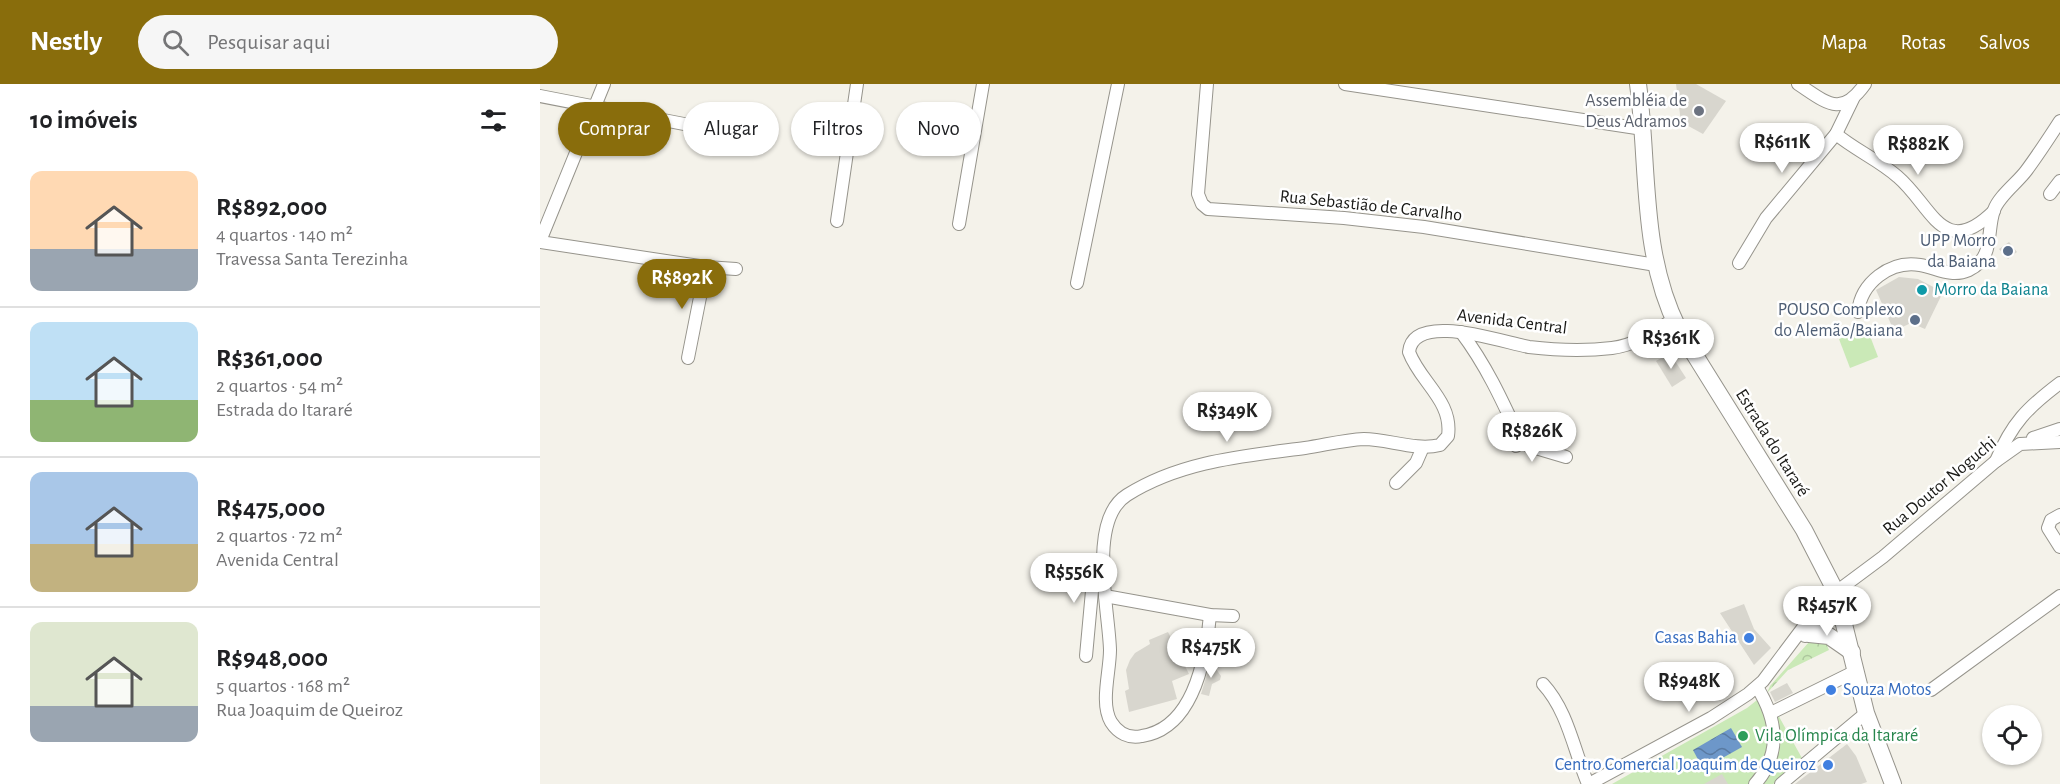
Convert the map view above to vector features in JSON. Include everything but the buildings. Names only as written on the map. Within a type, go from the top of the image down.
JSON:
[{"type":"main road","name":"Estrada do Itararé","points":[[1638,84],[1649,224],[1656,265],[1674,319],[1804,530],[1838,597],[1866,713],[1893,784]]},
{"type":"main road","points":[[1809,634],[1829,636],[1852,652]]},
{"type":"street","points":[[597,102],[604,84]]},
{"type":"street","points":[[837,221],[857,84]]},
{"type":"street","points":[[959,224],[983,84]]},
{"type":"street","points":[[1077,283],[1118,84]]},
{"type":"street","name":"Rua Sebastião de Carvalho","points":[[1207,84],[1198,194],[1202,204],[1208,209],[1386,223],[1566,249],[1656,265]]},
{"type":"street","points":[[1346,84],[1643,129]]},
{"type":"street","points":[[1798,84],[1828,104],[1844,105],[1853,99]]},
{"type":"street","points":[[1739,263],[1758,230],[1795,188],[1836,134],[1853,99],[1865,84]]},
{"type":"street","points":[[540,96],[574,102]]},
{"type":"street","points":[[1836,134],[1898,177],[1933,220],[1954,231],[1965,231],[1982,223],[1994,211],[2060,122]]},
{"type":"street","points":[[575,156],[540,242],[706,267],[736,269]]},
{"type":"street","points":[[2050,194],[2060,181]]},
{"type":"street","points":[[1858,312],[1862,295],[1868,286],[1888,271],[1910,264],[1959,274],[1978,264],[1988,250],[1994,211]]},
{"type":"street","points":[[1758,230],[1770,237]]},
{"type":"street","points":[[688,358],[706,267]]},
{"type":"street","name":"Avenida Central","points":[[1423,447],[1440,445],[1446,440],[1448,417],[1437,394],[1411,358],[1409,349],[1411,342],[1420,335],[1461,332],[1529,346],[1610,348],[1641,340],[1674,319]]},
{"type":"street","points":[[1461,332],[1488,372],[1518,442],[1566,456]]},
{"type":"street","points":[[1996,461],[2016,422],[2028,407],[2060,383]]},
{"type":"street","points":[[2020,444],[2060,429]]},
{"type":"street","points":[[1210,615],[1204,657],[1183,710],[1173,722],[1147,735],[1124,735],[1108,715],[1110,641],[1103,567],[1105,535],[1114,506],[1139,488],[1211,461],[1365,439],[1423,447],[1416,463],[1396,483]]},
{"type":"street","name":"Rua Doutor Noguchi","points":[[1838,597],[1852,581],[1996,461],[2020,444],[2060,442]]},
{"type":"street","points":[[2060,515],[2051,520],[2048,528],[2060,547]]},
{"type":"street","points":[[1086,656],[1092,591],[1103,567]]},
{"type":"street","points":[[1105,596],[1210,615],[1233,616]]},
{"type":"street","points":[[1931,690],[2060,596]]},
{"type":"street","points":[[1793,641],[1809,634],[1838,597]]},
{"type":"street","points":[[1543,684],[1552,694],[1568,726],[1588,784],[1711,718],[1757,687],[1793,641],[1838,597]]},
{"type":"street","points":[[1771,713],[1856,671]]},
{"type":"street","points":[[1755,784],[1770,761],[1774,747],[1771,713],[1757,687]]},
{"type":"street","points":[[1781,784],[1866,713]]},
{"type":"green space","points":[[1867,328],[1878,357],[1850,368],[1839,339]]},
{"type":"green space","points":[[1809,642],[1826,643],[1829,650],[1788,670],[1767,693],[1770,686]]},
{"type":"green space","name":"Vila Olímpica da Itararé","points":[[1766,693],[1803,760],[1773,784],[1612,784],[1747,708]]},
{"type":"water","points":[[1731,728],[1742,747],[1703,769],[1693,750]]},
{"type":"place","name":"Assembléia de Deus Adramos","points":[[1699,111]]},
{"type":"place","name":"UPP Morro da Baiana","points":[[2008,251]]},
{"type":"place","name":"Morro da Baiana","points":[[1922,290]]},
{"type":"place","name":"POUSO Complexo do Alemão/Baiana","points":[[1915,320]]},
{"type":"place","name":"Casas Bahia","points":[[1749,638]]},
{"type":"place","name":"Souza Motos","points":[[1831,690]]},
{"type":"place","name":"Vila Olímpica da Itararé","points":[[1743,736]]},
{"type":"place","name":"Centro Comercial Joaquim de Queiroz","points":[[1828,765]]}]
